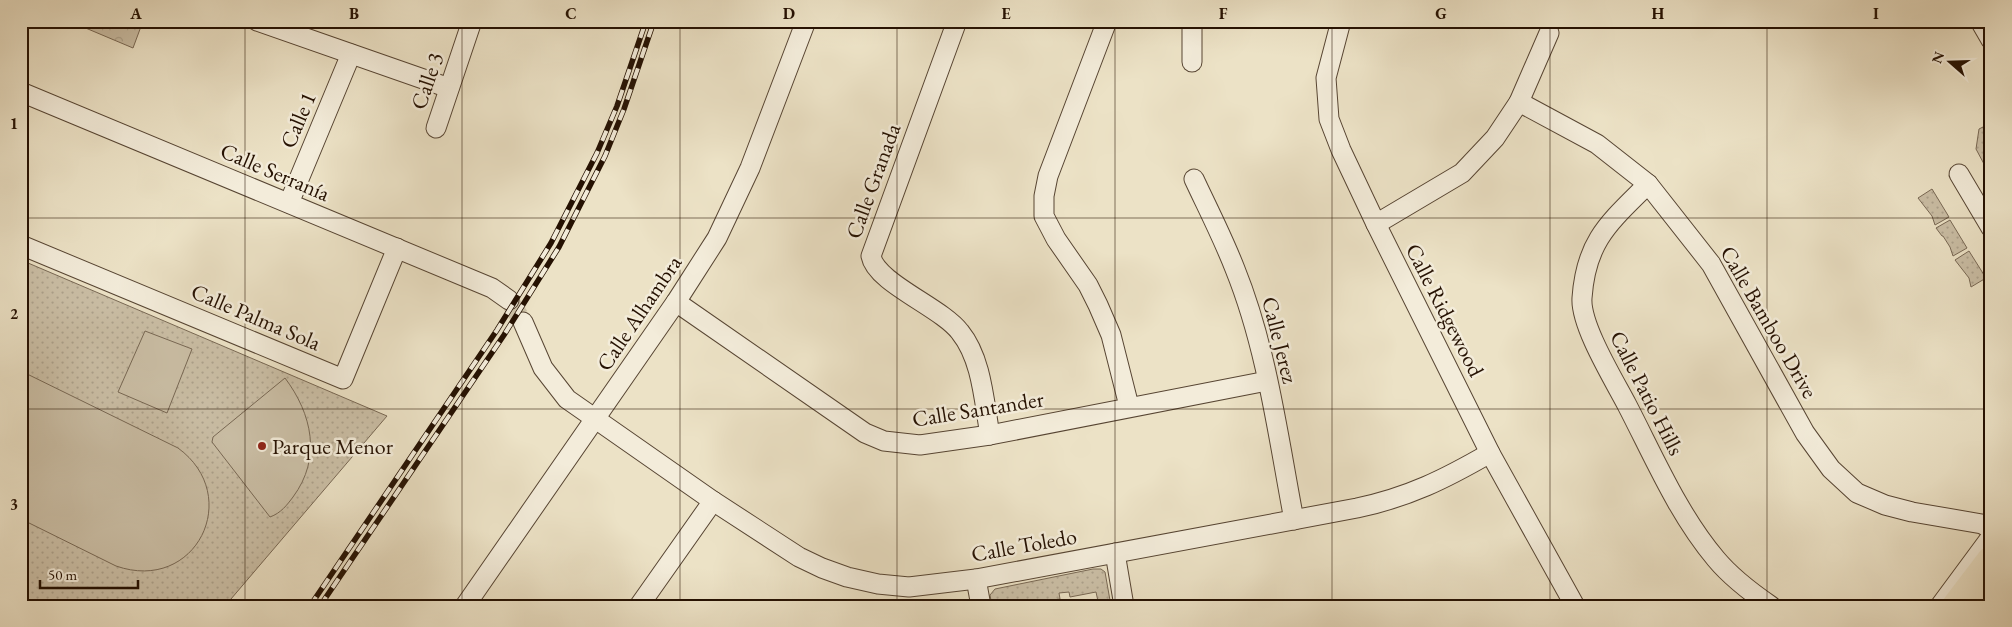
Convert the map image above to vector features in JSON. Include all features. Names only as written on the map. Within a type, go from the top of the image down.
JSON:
[{"type":"highway","points":[[1956,606],[1991,560]]},
{"type":"highway","points":[[1987,606],[1991,601]]},
{"type":"street","points":[[257,21],[449,88]]},
{"type":"street","name":"Calle 3","points":[[436,128],[472,21]]},
{"type":"street","name":"Calle Alhambra","points":[[465,606],[596,419],[717,238],[750,168],[806,21]]},
{"type":"street","name":"Calle Granada","points":[[957,21],[871,256],[872,262],[883,276],[942,315],[960,331],[971,348],[980,378],[990,435]]},
{"type":"street","points":[[1107,21],[1048,176],[1044,196],[1044,216],[1056,239],[1088,285],[1098,305],[1111,335],[1129,406]]},
{"type":"street","points":[[1192,21],[1192,62]]},
{"type":"street","name":"Calle Ridgewood","points":[[1341,21],[1326,78],[1329,119],[1341,150],[1490,453],[1575,606]]},
{"type":"street","points":[[1980,21],[1991,40]]},
{"type":"street","points":[[1376,224],[1462,173],[1495,138],[1519,102],[1549,33]]},
{"type":"street","name":"Calle 1","points":[[289,203],[352,54]]},
{"type":"street","name":"Calle Serranía","points":[[21,92],[492,288],[509,300]]},
{"type":"street","name":"Calle Bamboo Drive","points":[[1519,102],[1597,144],[1648,184],[1712,264],[1805,433],[1831,469],[1857,493],[1885,505],[1912,512],[1982,524],[1991,529]]},
{"type":"street","points":[[1958,174],[1991,228]]},
{"type":"street","name":"Calle Jerez","points":[[1194,179],[1235,269],[1253,324],[1267,381],[1294,520]]},
{"type":"street","name":"Calle Patio Hills","points":[[1648,184],[1608,223],[1591,252],[1586,270],[1582,300],[1590,334],[1682,511],[1717,560],[1771,606]]},
{"type":"street","name":"Calle Palma Sola","points":[[21,245],[343,379],[397,248]]},
{"type":"street","name":"Calle Santander","points":[[676,302],[865,434],[884,441],[920,445],[990,435],[1129,406],[1267,381]]},
{"type":"street","name":"Calle Toledo","points":[[522,322],[542,368],[567,399],[712,501],[799,557],[847,577],[878,584],[909,587],[976,578],[1357,508],[1402,497],[1452,475],[1490,453]]},
{"type":"street","points":[[640,606],[712,501]]},
{"type":"street","points":[[1940,606],[1991,536]]},
{"type":"street","points":[[1115,553],[1124,606]]},
{"type":"street","points":[[976,578],[981,606]]},
{"type":"green space","points":[[69,21],[143,21],[133,48]]},
{"type":"green space","points":[[1983,127],[1985,136],[1991,146],[1991,160],[1984,164],[1976,149],[1979,129]]},
{"type":"green space","points":[[1932,189],[1949,217],[1935,225],[1932,216],[1918,198]]},
{"type":"green space","points":[[1950,220],[1967,248],[1953,256],[1950,247],[1936,228]]},
{"type":"green space","points":[[1969,251],[1986,278],[1971,287],[1969,278],[1955,260]]},
{"type":"green space","points":[[21,260],[387,416],[225,606],[21,606]]},
{"type":"green space","points":[[145,331],[192,349],[167,413],[118,392]]},
{"type":"green space","points":[[21,371],[178,448],[198,468],[207,491],[208,514],[202,536],[188,554],[169,566],[144,571],[116,566],[21,519]]},
{"type":"green space","name":"Parque Menor","points":[[285,378],[302,406],[310,436],[310,452],[308,467],[293,497],[281,511],[270,517],[212,442],[213,437]]},
{"type":"green space","points":[[1101,569],[1105,572],[1111,606],[1099,606],[1096,592],[1070,597],[1069,592],[1059,593],[1060,599],[1047,601],[1047,606],[992,606],[990,595],[995,589]]},
{"type":"tunnel","points":[[509,300],[523,322]]},
{"type":"railway","points":[[310,606],[497,330],[551,243],[597,153],[617,106],[646,21]]},
{"type":"railway","points":[[320,606],[504,335],[559,247],[605,156],[624,109],[654,21]]},
{"type":"place","name":"Parque Menor","points":[[262,446]]}]
